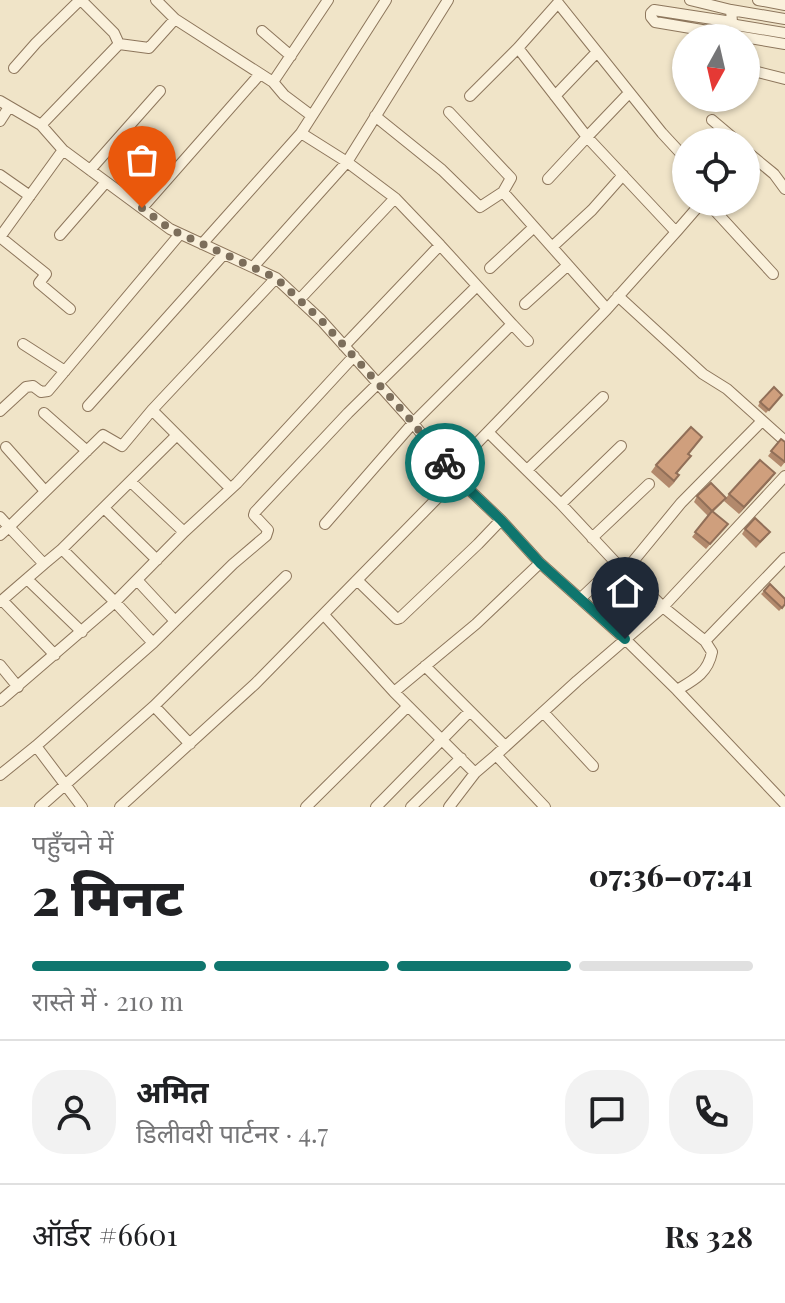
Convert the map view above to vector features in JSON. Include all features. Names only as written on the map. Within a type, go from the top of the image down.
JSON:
[{"type":"street","points":[[14,68],[81,0],[114,33],[119,44]]},
{"type":"street","points":[[156,0],[175,19],[273,82],[284,95],[312,116]]},
{"type":"street","points":[[273,82],[328,0]]},
{"type":"street","points":[[202,244],[301,133],[386,0]]},
{"type":"street","points":[[253,267],[347,162],[448,0]]},
{"type":"street","points":[[690,0],[785,19]]},
{"type":"street","points":[[758,0],[785,5]]},
{"type":"street","points":[[470,96],[518,48],[558,1],[672,144]]},
{"type":"street","points":[[785,33],[654,10],[651,13],[655,22],[785,44]]},
{"type":"street","points":[[731,10],[732,22]]},
{"type":"street","points":[[119,44],[149,48],[175,19]]},
{"type":"street","points":[[262,31],[291,56]]},
{"type":"street","points":[[41,125],[119,44]]},
{"type":"street","points":[[518,48],[587,137],[676,232]]},
{"type":"street","points":[[555,96],[597,52]]},
{"type":"street","points":[[760,73],[785,79]]},
{"type":"street","points":[[142,208],[260,74]]},
{"type":"street","points":[[90,170],[160,91]]},
{"type":"street","points":[[548,179],[629,93]]},
{"type":"street","points":[[0,121],[4,104],[41,125],[63,150],[170,229],[276,278],[321,320],[454,474],[540,563],[677,690],[785,804]]},
{"type":"street","points":[[375,116],[442,170],[480,207],[503,192],[511,178],[449,112]]},
{"type":"street","points":[[712,120],[721,128]]},
{"type":"street","points":[[301,133],[395,198],[528,341]]},
{"type":"street","points":[[63,150],[2,232],[46,274],[39,283],[70,309]]},
{"type":"street","points":[[760,162],[785,189]]},
{"type":"street","points":[[0,175],[30,196]]},
{"type":"street","points":[[552,247],[592,210],[623,175]]},
{"type":"street","points":[[60,235],[106,182]]},
{"type":"street","points":[[503,192],[607,309]]},
{"type":"street","points":[[299,300],[395,198]]},
{"type":"street","points":[[120,807],[255,684],[324,615],[454,474],[488,432],[691,216]]},
{"type":"street","points":[[718,216],[773,274]]},
{"type":"street","points":[[490,268],[534,227]]},
{"type":"street","points":[[0,411],[26,387],[48,391],[180,234]]},
{"type":"street","points":[[344,346],[440,245]]},
{"type":"street","points":[[88,406],[224,254]]},
{"type":"street","points":[[525,304],[568,265]]},
{"type":"street","points":[[0,535],[103,435],[122,446],[276,278]]},
{"type":"street","points":[[0,775],[153,643],[266,536],[268,530],[254,515],[255,512],[348,413],[477,286]]},
{"type":"street","points":[[618,296],[703,374],[727,389],[762,421],[783,435]]},
{"type":"street","points":[[325,524],[413,423],[512,324]]},
{"type":"street","points":[[23,344],[65,371]]},
{"type":"street","points":[[0,701],[115,602],[230,488],[354,356]]},
{"type":"street","points":[[527,470],[603,397]]},
{"type":"street","points":[[152,410],[230,488]]},
{"type":"street","points":[[44,413],[87,451]]},
{"type":"street","points":[[580,599],[622,567],[762,421]]},
{"type":"street","points":[[488,432],[663,607],[705,641],[712,652],[710,664],[695,679],[677,690]]},
{"type":"street","points":[[55,655],[1,601],[62,549],[177,435]]},
{"type":"street","points":[[561,504],[621,446]]},
{"type":"street","points":[[6,447],[45,491]]},
{"type":"street","points":[[449,807],[475,773],[663,607],[785,476]]},
{"type":"street","points":[[131,482],[184,532]]},
{"type":"street","points":[[592,538],[649,484]]},
{"type":"street","points":[[104,508],[157,560]]},
{"type":"street","points":[[0,517],[44,564]]},
{"type":"street","points":[[357,580],[397,619],[501,520]]},
{"type":"street","points":[[62,549],[153,643]]},
{"type":"street","points":[[705,641],[785,558]]},
{"type":"street","points":[[394,692],[476,624],[540,563]]},
{"type":"street","points":[[40,807],[154,706],[286,576]]},
{"type":"street","points":[[27,579],[82,632]]},
{"type":"street","points":[[137,580],[175,621]]},
{"type":"street","points":[[324,615],[394,692],[475,773]]},
{"type":"street","points":[[0,665],[18,687]]},
{"type":"street","points":[[425,666],[505,746]]},
{"type":"street","points":[[154,706],[190,744]]},
{"type":"street","points":[[306,807],[408,706]]},
{"type":"street","points":[[376,807],[470,711]]},
{"type":"street","points":[[543,712],[593,766]]},
{"type":"street","points":[[36,746],[82,807]]},
{"type":"street","points":[[496,755],[545,807]]},
{"type":"street","points":[[411,807],[461,758]]},
{"type":"building","points":[[774,387],[782,395],[769,410],[760,402]]},
{"type":"building","points":[[691,427],[702,437],[688,454],[691,456],[676,473],[679,475],[674,481],[656,465]]},
{"type":"building","points":[[781,439],[785,442],[785,462],[771,451]]},
{"type":"building","points":[[760,460],[775,473],[744,507],[729,494]]},
{"type":"building","points":[[711,483],[726,498],[712,511],[697,496]]},
{"type":"building","points":[[712,511],[728,524],[710,544],[695,532]]},
{"type":"building","points":[[755,518],[770,532],[760,542],[745,529]]},
{"type":"building","points":[[770,584],[785,599],[782,608],[764,591]]},
{"type":"way so far","points":[[142,208],[170,229],[276,278],[321,320],[445,463]]},
{"type":"route","points":[[445,463],[540,563],[625,639]]}]
